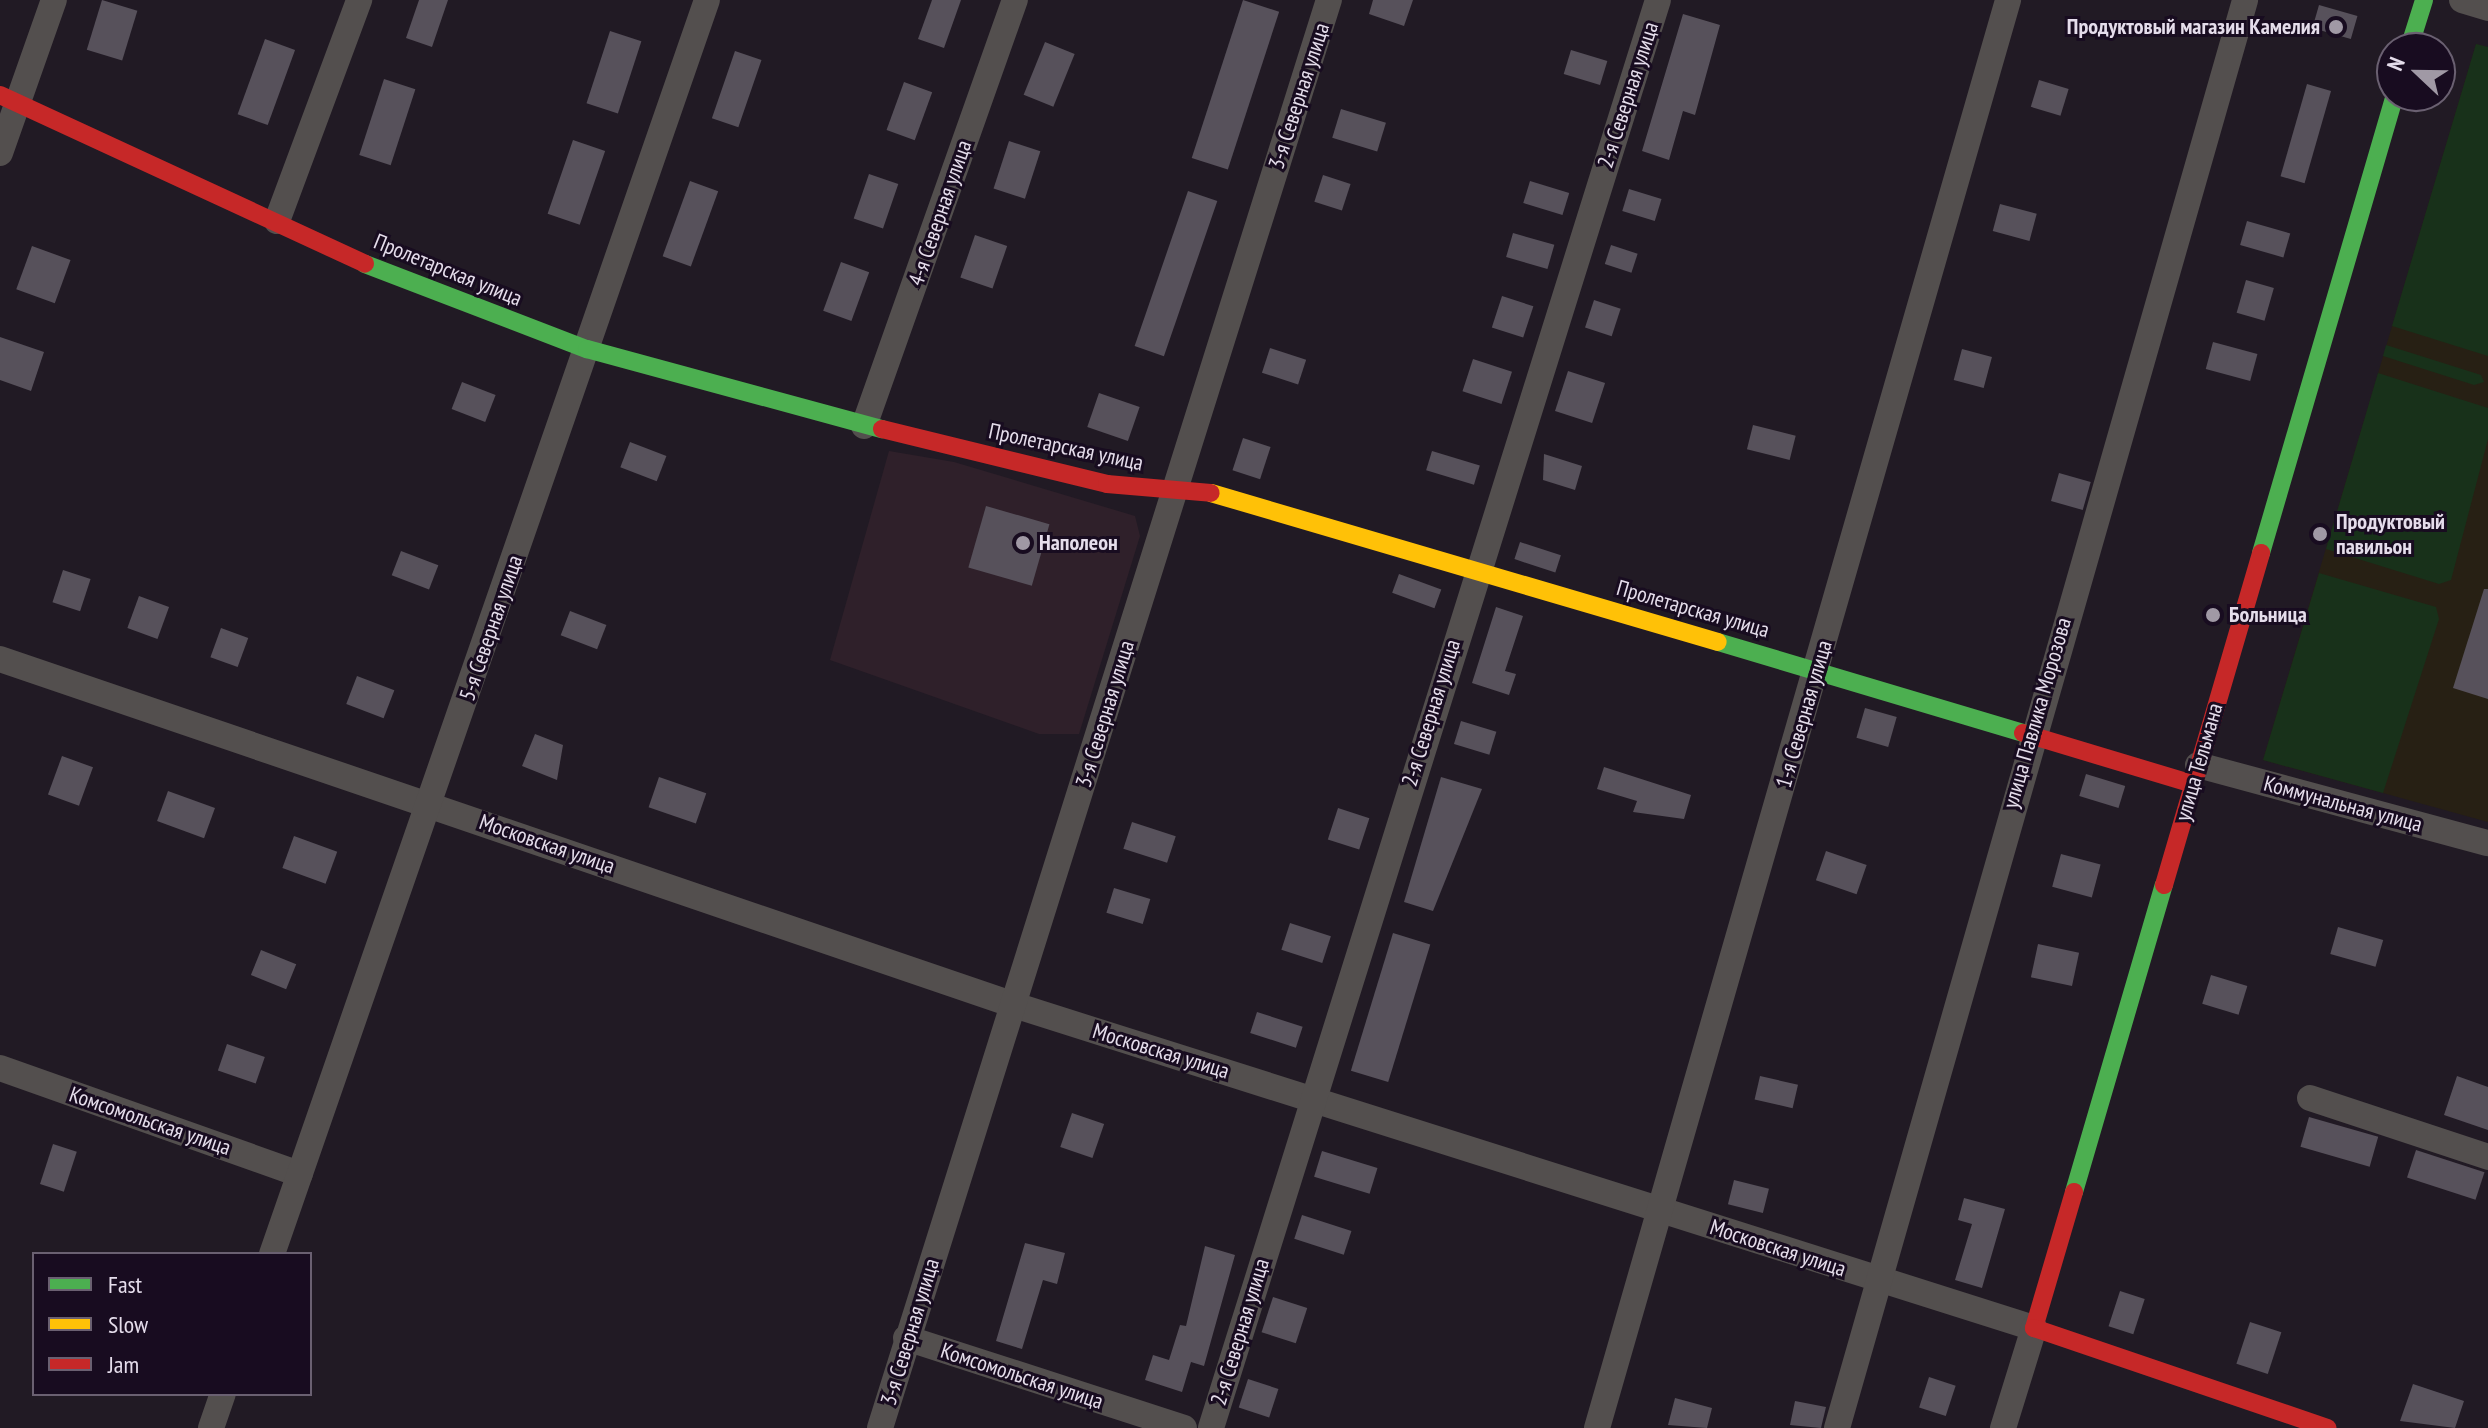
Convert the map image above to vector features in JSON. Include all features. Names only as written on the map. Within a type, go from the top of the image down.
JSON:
[{"type":"street","points":[[0,153],[9,99],[54,0]]},
{"type":"street","points":[[277,221],[359,0]]},
{"type":"street","name":"5-я Северная улица","points":[[273,1252],[431,805],[707,0]]},
{"type":"street","name":"4-я Северная улица","points":[[864,426],[1015,0]]},
{"type":"street","name":"3-я Северная улица","points":[[880,1428],[906,1338],[1017,1006],[1174,488],[1329,0]]},
{"type":"street","name":"2-я Северная улица","points":[[1211,1428],[1474,573],[1658,0]]},
{"type":"street","name":"1-я Северная улица","points":[[1597,1428],[2008,0]]},
{"type":"street","name":"улица Павлика Морозова","points":[[1837,1428],[2030,733],[2245,0]]},
{"type":"street","points":[[2414,32],[2424,0]]},
{"type":"street","points":[[2462,0],[2488,8]]},
{"type":"street","name":"Пролетарская улица","points":[[9,99],[423,291],[587,349],[864,426],[1107,484],[1174,488],[1257,504],[1474,573],[1790,661],[1815,676],[2196,775]]},
{"type":"street","name":"улица Тельмана","points":[[2003,1428],[2390,112]]},
{"type":"street","name":"Московская улица","points":[[0,659],[1017,1006],[2034,1328],[2327,1428]]},
{"type":"street","name":"Коммунальная улица","points":[[2196,775],[2488,843]]},
{"type":"street","name":"Комсомольская улица","points":[[0,1068],[300,1174]]},
{"type":"street","points":[[2310,1098],[2488,1157]]},
{"type":"street","name":"Комсомольская улица","points":[[906,1338],[1184,1428]]},
{"type":"street","points":[[211,1428],[222,1396]]},
{"type":"shaded area","points":[[2476,44],[2488,47],[2488,822],[2263,760]]},
{"type":"shaded area","points":[[889,451],[954,462],[1135,516],[1140,536],[1079,734],[1039,734],[830,660]]},
{"type":"green space","points":[[2476,44],[2488,47],[2488,356],[2392,326]]},
{"type":"green space","points":[[2386,345],[2481,375],[2484,382],[2474,385],[2383,356]]},
{"type":"green space","points":[[2378,373],[2488,408],[2488,439],[2451,580],[2439,584],[2326,549]]},
{"type":"green space","points":[[2319,573],[2436,607],[2439,619],[2383,793],[2263,760]]},
{"type":"building","points":[[102,0],[137,11],[122,61],[87,50]]},
{"type":"building","points":[[419,0],[448,0],[432,47],[406,38]]},
{"type":"building","points":[[932,0],[961,0],[944,48],[918,39]]},
{"type":"building","points":[[1243,0],[1279,12],[1228,170],[1192,158]]},
{"type":"building","points":[[1373,0],[1413,0],[1404,26],[1369,14]]},
{"type":"building","points":[[2319,5],[2357,16],[2351,39],[2312,28]]},
{"type":"building","points":[[1683,14],[1720,25],[1695,115],[1683,111],[1669,160],[1642,151]]},
{"type":"building","points":[[610,31],[641,41],[618,113],[587,103]]},
{"type":"building","points":[[265,39],[295,50],[268,125],[238,114]]},
{"type":"building","points":[[1045,42],[1075,54],[1053,107],[1024,95]]},
{"type":"building","points":[[1571,50],[1607,61],[1600,85],[1564,74]]},
{"type":"building","points":[[735,51],[761,60],[738,127],[712,118]]},
{"type":"building","points":[[384,79],[415,89],[391,165],[359,155]]},
{"type":"building","points":[[2039,80],[2069,89],[2060,116],[2031,107]]},
{"type":"building","points":[[904,82],[932,92],[915,140],[887,130]]},
{"type":"building","points":[[2307,84],[2331,91],[2305,183],[2281,176]]},
{"type":"building","points":[[1341,109],[1386,123],[1377,151],[1332,138]]},
{"type":"building","points":[[573,140],[605,151],[580,225],[548,214]]},
{"type":"building","points":[[1009,141],[1040,151],[1025,199],[994,189]]},
{"type":"building","points":[[869,174],[898,184],[883,229],[854,218]]},
{"type":"building","points":[[1323,175],[1351,184],[1342,211],[1314,202]]},
{"type":"building","points":[[690,181],[718,191],[691,266],[663,256]]},
{"type":"building","points":[[1530,181],[1569,193],[1562,215],[1523,203]]},
{"type":"building","points":[[1629,189],[1662,199],[1655,221],[1622,211]]},
{"type":"building","points":[[1188,191],[1217,201],[1164,356],[1135,346]]},
{"type":"building","points":[[2000,204],[2037,214],[2029,241],[1993,231]]},
{"type":"building","points":[[2247,221],[2290,233],[2283,257],[2240,245]]},
{"type":"building","points":[[1513,233],[1554,245],[1547,269],[1506,257]]},
{"type":"building","points":[[975,235],[1007,246],[992,289],[960,278]]},
{"type":"building","points":[[1611,245],[1638,254],[1631,273],[1605,264]]},
{"type":"building","points":[[32,246],[71,260],[55,303],[16,289]]},
{"type":"building","points":[[841,262],[869,272],[851,321],[823,311]]},
{"type":"building","points":[[2246,280],[2274,288],[2265,321],[2237,313]]},
{"type":"building","points":[[1502,296],[1533,306],[1523,338],[1492,327]]},
{"type":"building","points":[[1594,300],[1621,309],[1612,336],[1585,328]]},
{"type":"building","points":[[0,337],[44,352],[31,391],[0,380]]},
{"type":"building","points":[[2213,342],[2257,354],[2250,381],[2206,369]]},
{"type":"building","points":[[1270,348],[1306,360],[1298,384],[1262,373]]},
{"type":"building","points":[[1962,349],[1992,357],[1984,388],[1954,380]]},
{"type":"building","points":[[1473,359],[1512,372],[1501,404],[1462,391]]},
{"type":"building","points":[[1568,371],[1605,383],[1592,423],[1555,411]]},
{"type":"building","points":[[462,382],[496,395],[485,422],[452,409]]},
{"type":"building","points":[[1099,393],[1140,407],[1128,441],[1087,427]]},
{"type":"building","points":[[1753,425],[1796,436],[1790,460],[1747,449]]},
{"type":"building","points":[[1243,438],[1271,447],[1260,479],[1232,470]]},
{"type":"building","points":[[630,442],[666,456],[657,481],[620,467]]},
{"type":"building","points":[[1432,451],[1480,466],[1474,485],[1426,470]]},
{"type":"building","points":[[1544,454],[1582,466],[1575,490],[1543,480]]},
{"type":"building","points":[[2059,473],[2091,482],[2083,510],[2051,501]]},
{"type":"building","points":[[986,506],[1049,524],[1032,586],[968,568]]},
{"type":"building","points":[[1520,542],[1561,555],[1555,572],[1514,559]]},
{"type":"building","points":[[401,551],[438,565],[429,590],[392,575]]},
{"type":"building","points":[[63,570],[91,579],[80,611],[52,602]]},
{"type":"building","points":[[1399,574],[1441,589],[1434,608],[1392,593]]},
{"type":"building","points":[[2484,589],[2488,589],[2488,699],[2453,688]]},
{"type":"building","points":[[139,596],[169,607],[157,639],[127,628]]},
{"type":"building","points":[[1496,607],[1523,616],[1505,671],[1516,674],[1509,695],[1472,683]]},
{"type":"building","points":[[570,611],[606,625],[597,649],[561,635]]},
{"type":"building","points":[[221,628],[248,638],[238,667],[210,657]]},
{"type":"building","points":[[357,676],[394,690],[384,718],[346,704]]},
{"type":"building","points":[[1865,708],[1897,717],[1888,747],[1856,738]]},
{"type":"building","points":[[1461,721],[1496,732],[1489,755],[1454,744]]},
{"type":"building","points":[[535,734],[563,745],[557,780],[522,766]]},
{"type":"building","points":[[62,756],[93,767],[79,806],[48,795]]},
{"type":"building","points":[[1604,767],[1691,795],[1684,819],[1633,812],[1637,801],[1597,789]]},
{"type":"building","points":[[2086,774],[2125,786],[2118,808],[2079,796]]},
{"type":"building","points":[[659,777],[706,793],[696,824],[649,807]]},
{"type":"building","points":[[1441,777],[1482,789],[1433,911],[1404,902]]},
{"type":"building","points":[[168,791],[215,808],[204,838],[157,821]]},
{"type":"building","points":[[1338,808],[1369,818],[1359,850],[1328,839]]},
{"type":"building","points":[[1132,822],[1176,836],[1167,863],[1123,849]]},
{"type":"building","points":[[294,836],[337,852],[326,884],[282,868]]},
{"type":"building","points":[[1826,851],[1867,865],[1857,894],[1816,880]]},
{"type":"building","points":[[2061,854],[2101,865],[2092,897],[2052,887]]},
{"type":"building","points":[[1114,888],[1150,899],[1143,924],[1106,913]]},
{"type":"building","points":[[1290,923],[1331,936],[1322,963],[1281,950]]},
{"type":"building","points":[[2338,927],[2383,940],[2375,967],[2330,954]]},
{"type":"building","points":[[1393,933],[1430,944],[1388,1082],[1351,1071]]},
{"type":"building","points":[[2038,944],[2079,953],[2072,986],[2031,977]]},
{"type":"building","points":[[261,950],[296,964],[286,989],[251,975]]},
{"type":"building","points":[[2211,975],[2247,986],[2239,1015],[2202,1004]]},
{"type":"building","points":[[1257,1012],[1303,1027],[1296,1048],[1250,1033]]},
{"type":"building","points":[[227,1044],[265,1057],[256,1083],[218,1070]]},
{"type":"building","points":[[1760,1076],[1798,1085],[1793,1108],[1755,1099]]},
{"type":"building","points":[[2457,1076],[2488,1087],[2488,1130],[2444,1115]]},
{"type":"building","points":[[1072,1113],[1104,1124],[1092,1158],[1060,1147]]},
{"type":"building","points":[[2309,1117],[2378,1137],[2370,1167],[2300,1147]]},
{"type":"building","points":[[53,1144],[77,1152],[64,1192],[40,1184]]},
{"type":"building","points":[[2416,1150],[2484,1172],[2476,1200],[2407,1178]]},
{"type":"building","points":[[1322,1151],[1377,1168],[1370,1194],[1314,1177]]},
{"type":"building","points":[[1734,1180],[1769,1189],[1763,1213],[1728,1204]]},
{"type":"building","points":[[1964,1198],[2005,1209],[1982,1288],[1955,1280],[1972,1224],[1958,1220]]},
{"type":"building","points":[[1302,1215],[1351,1231],[1344,1255],[1294,1239]]},
{"type":"building","points":[[1025,1243],[1065,1253],[1057,1284],[1043,1280],[1022,1349],[996,1341]]},
{"type":"building","points":[[1205,1246],[1235,1255],[1204,1366],[1191,1362],[1182,1392],[1145,1380],[1153,1355],[1169,1360],[1180,1325],[1186,1326]]},
{"type":"building","points":[[2120,1291],[2145,1299],[2133,1334],[2109,1326]]},
{"type":"building","points":[[1273,1297],[1307,1308],[1296,1343],[1262,1332]]},
{"type":"building","points":[[2250,1322],[2281,1332],[2268,1374],[2236,1364]]},
{"type":"building","points":[[1929,1377],[1956,1386],[1946,1416],[1919,1407]]},
{"type":"building","points":[[1248,1379],[1278,1389],[1269,1417],[1239,1408]]},
{"type":"building","points":[[2413,1384],[2464,1401],[2455,1428],[2400,1421]]},
{"type":"building","points":[[1675,1398],[1712,1408],[1707,1428],[1668,1425]]},
{"type":"building","points":[[1795,1401],[1826,1407],[1821,1428],[1790,1425]]},
{"type":"traffic: fast","points":[[2414,32],[2424,0]]},
{"type":"traffic: fast","points":[[2261,553],[2390,112]]},
{"type":"traffic: fast","points":[[365,264],[587,349],[882,429]]},
{"type":"traffic: fast","points":[[1718,642],[2023,733]]},
{"type":"traffic: fast","points":[[2074,1192],[2164,885]]},
{"type":"traffic: slow","points":[[1211,493],[1718,642]]},
{"type":"traffic: jam","points":[[0,95],[365,264]]},
{"type":"traffic: jam","points":[[882,429],[1107,484],[1211,493]]},
{"type":"traffic: jam","points":[[2164,885],[2261,553]]},
{"type":"traffic: jam","points":[[2023,733],[2193,784]]},
{"type":"traffic: jam","points":[[2074,1192],[2034,1328],[2327,1428]]},
{"type":"place","name":"Продуктовый магазин Камелия","points":[[2336,27]]},
{"type":"place","name":"Продуктовый павильон","points":[[2320,534]]},
{"type":"place","name":"Наполеон","points":[[1023,543]]},
{"type":"place","name":"Больница","points":[[2213,615]]}]
